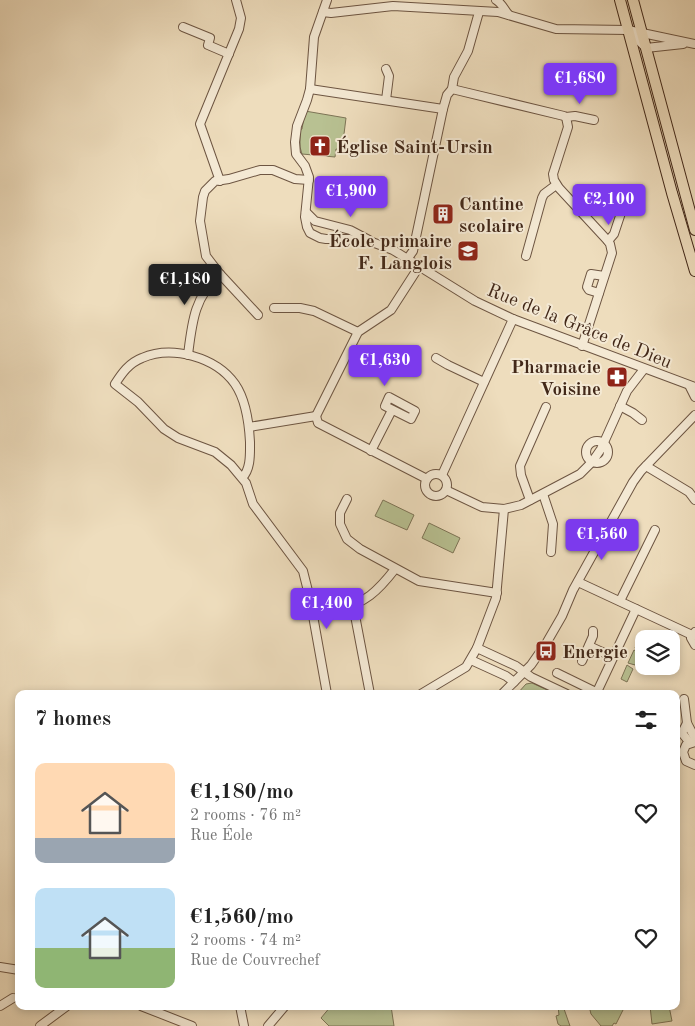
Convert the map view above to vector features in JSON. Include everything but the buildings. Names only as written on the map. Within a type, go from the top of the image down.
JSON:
[{"type":"main road","points":[[620,0],[625,30],[695,271]]},
{"type":"main road","points":[[633,0],[695,230]]},
{"type":"street","points":[[220,181],[200,124],[239,29],[241,18],[236,0]]},
{"type":"street","points":[[327,0],[312,48],[310,89],[297,126],[295,142],[296,154],[307,170],[309,180],[306,222],[308,230],[313,236],[372,242]]},
{"type":"street","points":[[440,0],[440,9]]},
{"type":"street","points":[[496,0],[500,2],[503,9],[509,15]]},
{"type":"street","points":[[323,12],[331,13],[393,6],[498,12],[556,29],[625,30],[695,44]]},
{"type":"street","points":[[408,258],[413,251],[447,95],[452,89],[454,77],[468,51],[479,12]]},
{"type":"street","points":[[183,27],[210,38],[208,45],[229,54]]},
{"type":"street","points":[[625,30],[646,48],[695,44]]},
{"type":"street","points":[[386,69],[389,76],[386,100]]},
{"type":"street","points":[[310,89],[443,109]]},
{"type":"street","points":[[452,89],[566,117],[575,116],[594,120]]},
{"type":"street","points":[[566,117],[568,127],[554,174],[556,185],[608,241],[612,253],[582,346]]},
{"type":"street","points":[[258,315],[220,274],[204,253],[205,245],[200,221],[201,205],[220,181],[260,170],[273,170],[295,179],[309,180]]},
{"type":"street","points":[[526,256],[542,198],[544,194],[556,185]]},
{"type":"street","points":[[306,212],[315,220],[350,230],[372,242]]},
{"type":"street","points":[[608,241],[614,234],[621,214]]},
{"type":"street","points":[[308,230],[315,220]]},
{"type":"street","name":"Rue de la Grâce de Dieu","points":[[372,242],[408,258],[475,300],[513,319],[692,387]]},
{"type":"street","points":[[420,265],[391,310],[358,332],[316,416],[318,423],[427,479]]},
{"type":"street","points":[[188,356],[194,312],[209,284],[220,274]]},
{"type":"street","points":[[599,293],[589,290],[587,287],[591,274],[604,276]]},
{"type":"street","points":[[274,308],[314,310],[358,332]]},
{"type":"street","points":[[442,475],[513,319]]},
{"type":"street","points":[[242,478],[247,471],[249,460],[249,427],[244,403],[234,382],[216,365],[196,357],[161,353],[141,358],[127,367],[115,384],[138,402],[164,429],[178,438],[215,452],[231,465],[246,483],[253,504],[303,570],[326,690]]},
{"type":"street","points":[[436,358],[484,382]]},
{"type":"street","points":[[604,442],[627,391],[644,369]]},
{"type":"street","points":[[692,387],[695,397]]},
{"type":"street","points":[[620,406],[642,420]]},
{"type":"street","points":[[530,500],[521,475],[520,466],[546,407]]},
{"type":"street","points":[[371,451],[392,410]]},
{"type":"street","points":[[506,690],[525,671],[547,642],[619,504],[633,482],[694,414]]},
{"type":"street","points":[[249,427],[316,416]]},
{"type":"street","points":[[593,441],[604,442],[609,452],[606,460],[599,463],[592,462],[587,456],[588,446],[593,441]]},
{"type":"street","points":[[446,490],[482,507],[504,509],[520,505],[543,494],[580,474],[592,462]]},
{"type":"street","points":[[646,466],[689,492],[695,500]]},
{"type":"street","points":[[433,474],[442,475],[447,482],[446,490],[438,496],[431,495],[425,486],[427,479],[433,474]]},
{"type":"street","points":[[543,494],[553,524],[551,552]]},
{"type":"street","points":[[347,499],[340,513],[340,524],[345,536],[354,545],[419,581],[497,593]]},
{"type":"street","points":[[428,690],[466,667],[477,648],[497,593],[504,509]]},
{"type":"street","points":[[620,601],[655,530]]},
{"type":"street","points":[[310,599],[335,606],[353,605],[370,596],[395,569]]},
{"type":"street","points":[[578,582],[694,633],[692,640],[695,645]]},
{"type":"street","points":[[353,605],[369,690]]},
{"type":"street","points":[[599,690],[636,609]]},
{"type":"street","points":[[582,661],[593,636],[593,631]]},
{"type":"street","points":[[589,646],[613,658]]},
{"type":"street","points":[[477,648],[525,671],[531,677],[559,690]]},
{"type":"street","points":[[471,660],[506,676],[514,682]]},
{"type":"street","points":[[557,673],[592,690]]},
{"type":"street","points":[[684,699],[691,743],[684,759],[689,764],[695,765]]},
{"type":"street","points":[[687,723],[682,733],[691,743]]},
{"type":"street","points":[[0,967],[15,969]]},
{"type":"street","points":[[0,1006],[13,998]]},
{"type":"street","points":[[40,1026],[62,1010]]},
{"type":"street","points":[[151,1010],[192,1026]]},
{"type":"street","points":[[241,1010],[244,1026]]},
{"type":"street","points":[[268,1026],[282,1010]]},
{"type":"green space","points":[[305,111],[346,118],[342,150],[336,149],[335,157],[302,154],[300,130],[302,129]]},
{"type":"green space","points":[[383,500],[414,515],[407,530],[375,516]]},
{"type":"green space","points":[[429,523],[460,538],[453,553],[422,538]]},
{"type":"green space","points":[[634,650],[635,665],[628,663]]},
{"type":"green space","points":[[627,665],[633,669],[627,682],[621,679]]},
{"type":"green space","points":[[532,683],[547,690],[521,690],[526,684]]},
{"type":"green space","points":[[328,1010],[392,1010],[394,1026],[329,1026],[321,1018]]},
{"type":"green space","points":[[558,1010],[564,1010],[570,1026],[558,1024],[556,1016],[559,1015]]},
{"type":"green space","points":[[590,1010],[623,1010],[616,1024],[614,1023],[612,1026],[601,1026]]},
{"type":"green space","points":[[650,1010],[670,1010],[672,1021],[652,1024]]},
{"type":"place","name":"Église Saint-Ursin","points":[[320,146]]},
{"type":"place","name":"Cantine scolaire","points":[[443,214]]},
{"type":"place","name":"École primaire F. Langlois","points":[[468,251]]},
{"type":"place","name":"Pharmacie Voisine","points":[[617,377]]},
{"type":"place","name":"Energie","points":[[546,651]]}]
